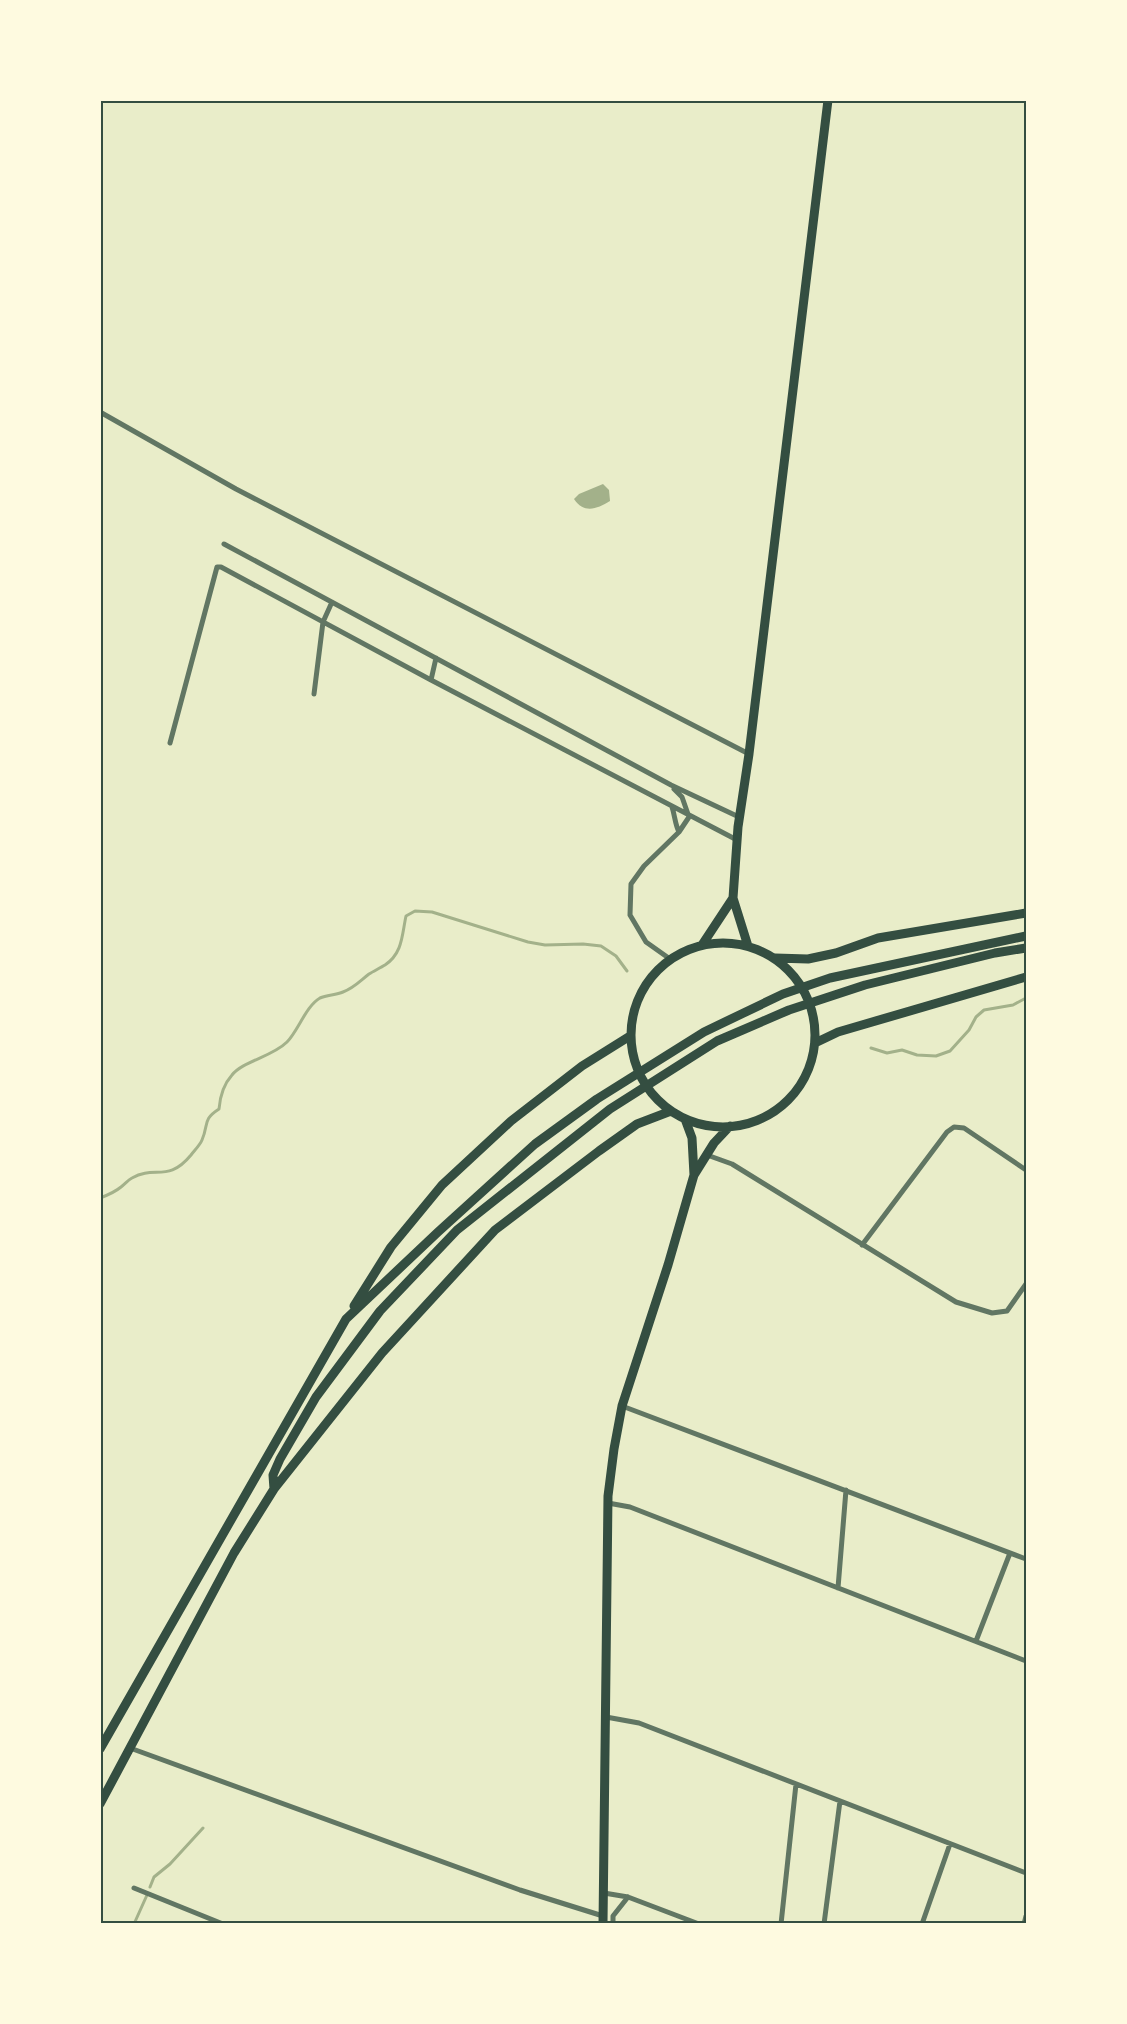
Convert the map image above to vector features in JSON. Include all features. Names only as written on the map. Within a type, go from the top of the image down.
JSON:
[{"type":"highway","points":[[748,946],[733,898],[737,840],[828,100]]},
{"type":"highway","points":[[702,945],[733,898]]},
{"type":"highway","points":[[775,958],[808,959],[836,953],[878,938],[1026,913]]},
{"type":"highway","points":[[346,1318],[535,1144],[597,1099],[704,1032],[783,994],[830,978],[1026,936]]},
{"type":"highway","points":[[733,943],[748,946],[775,958],[793,975],[807,995],[814,1019],[815,1043],[806,1075],[798,1089],[787,1101],[761,1119],[730,1126],[714,1126],[685,1119],[657,1100],[646,1086],[632,1054],[630,1036],[632,1018],[636,1001],[645,985],[670,959],[685,950],[702,945],[733,943]]},
{"type":"highway","points":[[274,1490],[273,1475],[280,1459],[315,1397],[380,1311],[457,1230],[610,1109],[717,1041],[789,1010],[865,985],[1026,948]]},
{"type":"highway","points":[[815,1043],[838,1032],[1026,977]]},
{"type":"highway","points":[[100,1749],[346,1318],[391,1247],[442,1185],[520,1114],[582,1066],[630,1036]]},
{"type":"highway","points":[[100,1804],[234,1553],[274,1490],[382,1353],[495,1230],[637,1124],[671,1111]]},
{"type":"highway","points":[[685,1119],[692,1138],[694,1175]]},
{"type":"highway","points":[[603,1920],[608,1503],[614,1449],[622,1406],[668,1265],[694,1175],[714,1143],[730,1126]]},
{"type":"street","points":[[100,412],[236,489],[749,754]]},
{"type":"street","points":[[224,544],[671,785],[740,818]]},
{"type":"street","points":[[170,743],[217,567],[221,567],[689,817],[737,840]]},
{"type":"street","points":[[314,694],[323,622],[332,602]]},
{"type":"street","points":[[431,680],[436,658]]},
{"type":"street","points":[[671,785],[682,797],[689,817]]},
{"type":"street","points":[[672,807],[675,814],[674,822],[679,832]]},
{"type":"street","points":[[670,959],[646,942],[630,915],[631,884],[644,866],[679,832],[689,817]]},
{"type":"street","points":[[862,1245],[947,1132],[954,1127],[964,1128],[1026,1170]]},
{"type":"street","points":[[707,1155],[732,1164],[956,1302],[992,1313],[1007,1311],[1026,1284]]},
{"type":"street","points":[[622,1406],[1026,1559]]},
{"type":"street","points":[[838,1588],[846,1490]]},
{"type":"street","points":[[608,1503],[630,1507],[1026,1661]]},
{"type":"street","points":[[976,1641],[1010,1552]]},
{"type":"street","points":[[606,1717],[639,1723],[1026,1873]]},
{"type":"street","points":[[130,1748],[603,1920]]},
{"type":"street","points":[[781,1923],[796,1784]]},
{"type":"street","points":[[824,1923],[840,1801]]},
{"type":"street","points":[[922,1923],[950,1844]]},
{"type":"street","points":[[135,1888],[223,1923]]},
{"type":"street","points":[[604,1893],[628,1897],[699,1923]]},
{"type":"street","points":[[613,1923],[613,1916],[628,1897]]},
{"type":"street","points":[[1024,1923],[1026,1916]]},
{"type":"shaded area","points":[[603,484],[609,490],[610,501],[605,504],[591,509],[582,507],[574,499],[579,494]]},
{"type":"waterway","points":[[100,1198],[114,1192],[140,1174],[168,1171],[183,1163],[201,1142],[208,1119],[219,1109],[222,1091],[232,1075],[243,1066],[274,1052],[287,1042],[310,1007],[320,998],[350,988],[391,960],[401,943],[406,916],[415,911],[432,912],[528,942],[545,945],[601,946],[616,956],[627,971]]},
{"type":"waterway","points":[[871,1048],[887,1053],[902,1050],[917,1055],[936,1056],[950,1051],[984,1010],[1013,1005],[1026,998]]},
{"type":"waterway","points":[[150,1887],[154,1877],[170,1864],[203,1828]]},
{"type":"waterway","points":[[134,1924],[147,1895]]}]
